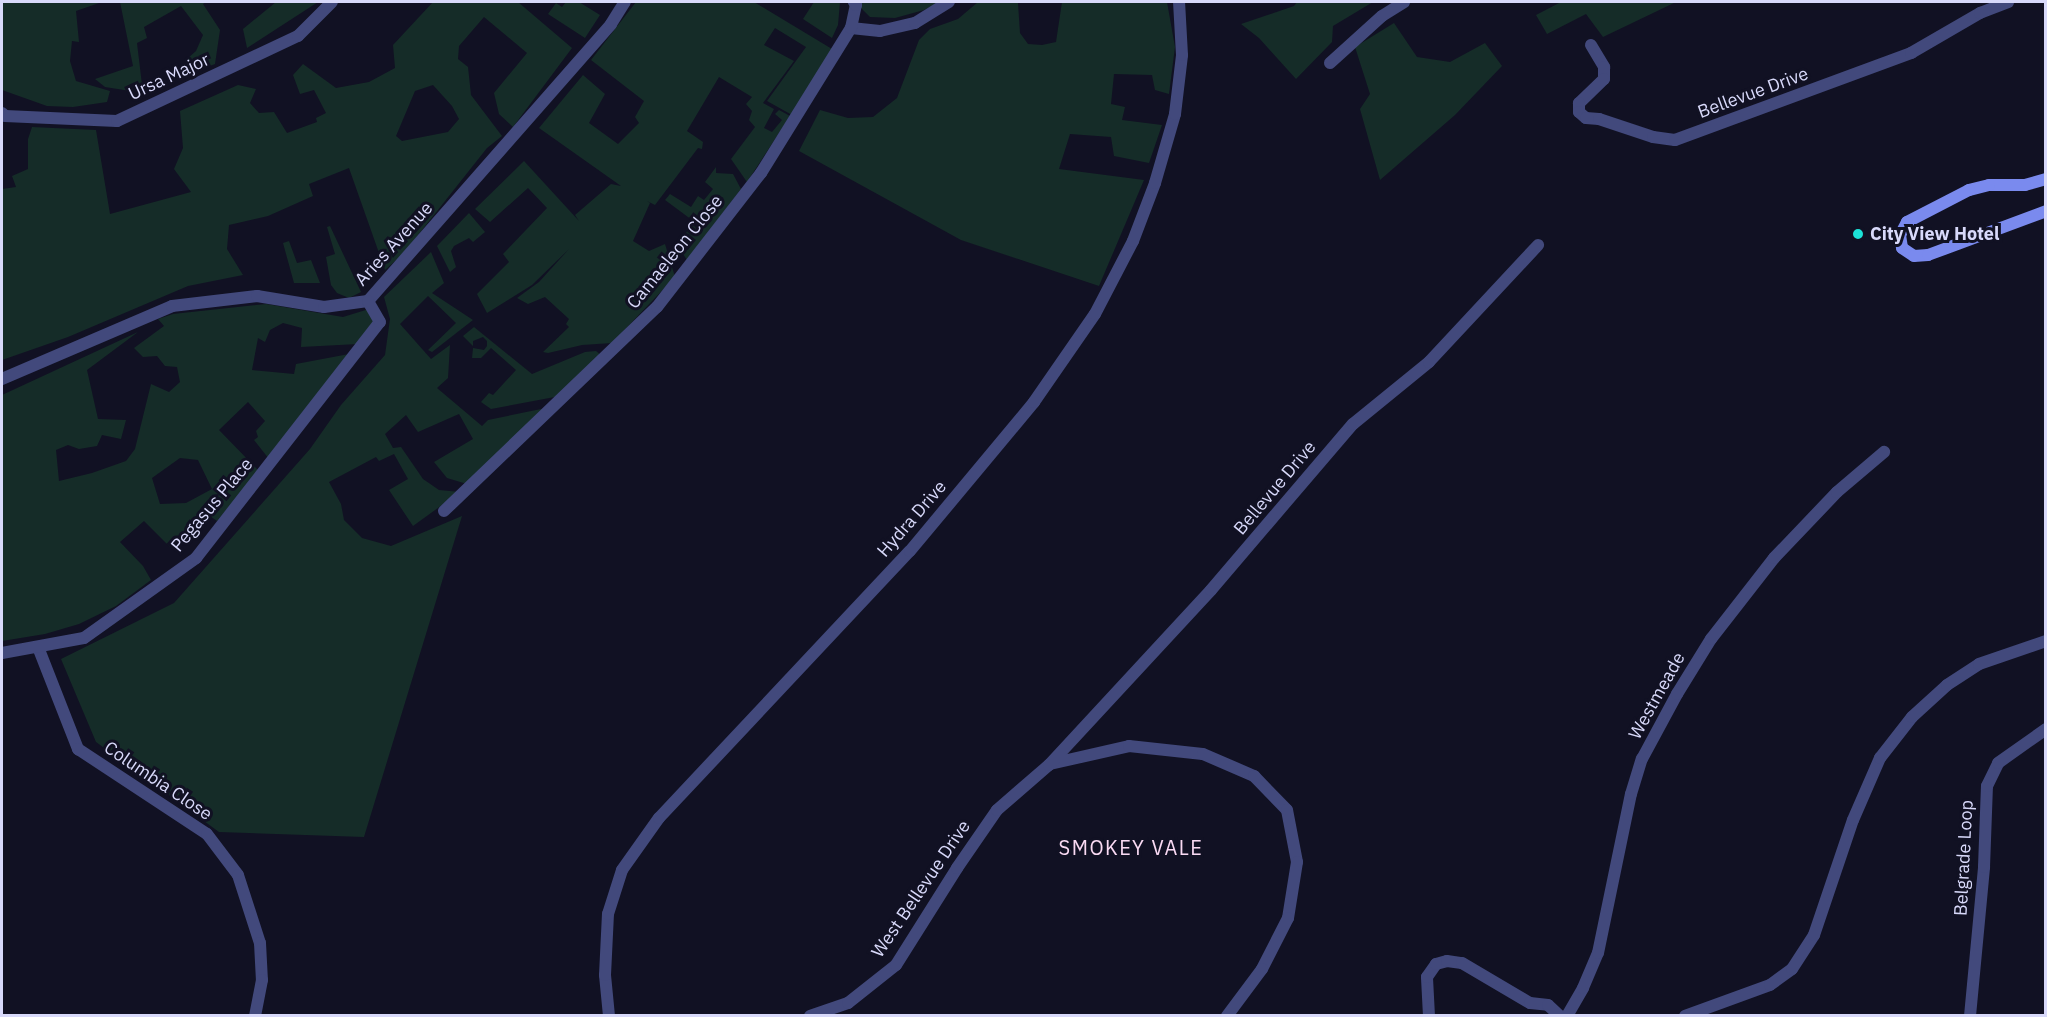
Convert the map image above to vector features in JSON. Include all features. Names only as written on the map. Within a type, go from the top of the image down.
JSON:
[{"type":"main road","points":[[2046,179],[2025,185],[1989,185],[1969,190],[1907,222],[1900,235],[1902,248],[1914,256],[1928,255],[2046,211]]},
{"type":"street","name":"Ursa Major","points":[[2,113],[5,116],[117,121],[298,36],[332,2]]},
{"type":"street","name":"Aries Avenue","points":[[2,379],[172,306],[257,296],[324,307],[368,301],[611,24],[625,2]]},
{"type":"street","name":"Camaeleon Close","points":[[444,511],[657,307],[761,173],[851,28],[854,2]]},
{"type":"street","points":[[851,28],[880,31],[915,23],[949,2]]},
{"type":"street","name":"Hydra Drive","points":[[609,1016],[605,975],[608,914],[622,870],[659,818],[910,552],[1034,402],[1095,315],[1133,241],[1155,183],[1175,114],[1182,55],[1179,2]]},
{"type":"street","points":[[1329,63],[1382,16],[1404,2]]},
{"type":"street","name":"Bellevue Drive","points":[[1591,45],[1604,68],[1604,79],[1579,103],[1579,112],[1586,118],[1599,119],[1653,137],[1675,140],[1911,53],[1980,13],[2008,2]]},
{"type":"street","name":"Bellevue Drive","points":[[1049,765],[1211,590],[1353,424],[1429,362],[1538,245]]},
{"type":"street","name":"Pegasus Place","points":[[2,654],[84,638],[196,558],[380,321],[368,301]]},
{"type":"street","name":"Westmeade","points":[[1567,1016],[1583,988],[1598,953],[1631,794],[1639,768],[1677,693],[1711,639],[1774,558],[1837,492],[1884,452]]},
{"type":"street","points":[[1687,1015],[1770,985],[1792,969],[1814,935],[1853,820],[1880,759],[1912,717],[1947,685],[1979,664],[2046,641]]},
{"type":"street","name":"Columbia Close","points":[[38,647],[78,749],[207,834],[238,875],[260,943],[262,980],[255,1016]]},
{"type":"street","name":"Belgrade Loop","points":[[1970,1016],[1984,867],[1987,786],[1998,763],[2046,729]]},
{"type":"street","points":[[1049,765],[1129,746],[1203,754],[1254,776],[1287,810],[1297,862],[1288,918],[1262,969],[1227,1016]]},
{"type":"street","name":"West Bellevue Drive","points":[[810,1016],[848,1003],[896,965],[957,868],[998,810],[1049,765]]},
{"type":"street","points":[[1429,1016],[1427,978],[1436,964],[1447,961],[1462,963],[1530,1002],[1548,1005],[1560,1016]]},
{"type":"green space","points":[[2,2],[102,2],[76,11],[79,42],[72,41],[70,61],[76,81],[110,91],[107,102],[73,107],[47,106],[2,90]]},
{"type":"green space","points":[[120,2],[206,2],[203,4],[220,30],[215,64],[194,72],[188,58],[196,51],[203,35],[181,6],[144,27],[147,38],[137,43],[143,93],[105,87],[95,79],[133,66]]},
{"type":"green space","points":[[276,2],[318,2],[247,48],[243,29]]},
{"type":"green space","points":[[433,2],[518,2],[572,48],[513,127],[499,114],[494,93],[527,53],[484,17],[459,46],[458,59],[468,67],[471,95],[502,136],[487,148],[403,254],[385,270],[349,168],[309,184],[313,196],[268,216],[229,225],[227,249],[243,275],[188,286],[68,337],[2,360],[2,189],[16,187],[12,176],[28,169],[28,139],[32,127],[96,130],[110,214],[191,192],[174,169],[183,148],[180,111],[238,85],[256,89],[250,103],[259,113],[274,112],[287,133],[317,122],[316,118],[326,113],[314,90],[300,94],[293,75],[303,64],[336,88],[369,82],[395,68],[393,45]],"holes":[[[433,85],[452,106],[459,119],[448,132],[402,141],[396,136],[415,91]]]},
{"type":"green space","points":[[566,2],[579,2],[600,15],[585,38],[548,14],[556,3],[562,7]]},
{"type":"green space","points":[[636,2],[754,2],[832,49],[792,115],[767,101],[806,47],[775,28],[764,45],[794,61],[763,103],[774,109],[764,128],[772,132],[782,120],[775,114],[779,110],[790,116],[747,182],[731,159],[755,127],[749,120],[752,111],[746,104],[752,97],[719,77],[687,131],[703,142],[702,149],[698,148],[655,205],[647,201],[650,203],[633,241],[649,251],[665,244],[675,277],[612,343],[582,345],[548,353],[543,352],[569,327],[566,324],[569,319],[545,297],[528,304],[517,298],[539,282],[569,249],[532,285],[487,313],[477,294],[509,262],[503,254],[547,208],[528,188],[490,222],[475,209],[524,161],[579,221],[575,215],[611,184],[621,186],[539,128],[583,75],[605,94],[589,123],[618,144],[639,123],[635,117],[644,101],[591,60]]},
{"type":"green space","points":[[814,2],[840,2],[838,25],[832,38],[803,19]]},
{"type":"green space","points":[[861,2],[940,2],[924,10],[895,18],[870,17],[861,8]]},
{"type":"green space","points":[[978,2],[1018,3],[1020,33],[1028,44],[1042,45],[1056,42],[1062,2],[1167,2],[1175,47],[1169,94],[1155,90],[1152,75],[1114,74],[1111,104],[1125,107],[1122,120],[1162,125],[1149,163],[1114,156],[1111,137],[1070,134],[1059,169],[1144,180],[1099,286],[961,240],[799,151],[820,110],[848,118],[873,117],[897,98],[919,40],[930,29],[958,19]]},
{"type":"green space","points":[[1297,2],[1373,2],[1333,26],[1332,42],[1296,79],[1259,38],[1241,24],[1294,6]]},
{"type":"green space","points":[[1561,2],[1676,2],[1603,37],[1586,14],[1547,34],[1536,15]]},
{"type":"green space","points":[[1394,23],[1417,57],[1450,62],[1485,43],[1502,66],[1455,115],[1380,180],[1360,109],[1370,94],[1355,47]]},
{"type":"green space","points":[[716,167],[716,173],[733,174],[741,189],[687,260],[681,251],[682,242],[692,220],[665,200],[670,194],[691,207],[698,196],[704,200],[713,189],[705,182]]},
{"type":"green space","points":[[469,213],[485,232],[473,242],[469,238],[454,246],[451,251],[456,267],[450,272],[437,246]]},
{"type":"green space","points":[[330,226],[361,292],[349,298],[337,293],[331,285],[326,257],[335,254],[327,227]]},
{"type":"green space","points":[[289,241],[297,263],[311,260],[320,283],[294,283],[283,243]]},
{"type":"green space","points":[[431,252],[444,283],[432,293],[473,320],[432,352],[428,350],[456,323],[428,296],[400,324],[431,359],[450,345],[448,378],[437,388],[482,426],[488,420],[546,408],[467,484],[447,478],[434,462],[473,439],[459,414],[418,432],[406,415],[385,434],[393,448],[401,447],[423,479],[439,490],[460,492],[413,526],[389,490],[408,479],[394,454],[379,461],[376,457],[329,482],[341,504],[344,520],[362,538],[391,546],[462,516],[364,837],[219,832],[96,742],[61,659],[174,603],[310,449],[341,405],[385,355],[390,319],[384,297]]},
{"type":"green space","points":[[266,304],[343,317],[369,309],[373,322],[358,344],[301,347],[302,328],[283,323],[270,330],[265,342],[258,338],[252,370],[294,374],[296,364],[349,354],[269,459],[254,440],[258,437],[256,431],[265,421],[248,402],[219,430],[259,471],[217,521],[207,514],[191,535],[170,547],[144,521],[120,542],[143,566],[151,580],[116,606],[79,624],[45,634],[2,641],[2,395],[138,332],[87,370],[98,419],[126,420],[121,439],[102,435],[97,446],[79,449],[68,445],[56,450],[59,481],[126,461],[135,449],[151,384],[169,392],[180,382],[177,367],[165,366],[157,356],[143,357],[134,348],[164,326],[158,319],[173,314]],"holes":[[[180,458],[198,460],[212,489],[186,503],[160,504],[152,478]]]},
{"type":"green space","points":[[474,327],[532,374],[585,352],[596,351],[602,356],[560,396],[491,409],[481,402],[489,393],[493,395],[516,370],[491,348],[481,358],[472,358],[473,348],[484,350],[487,346],[487,341],[483,337],[473,341],[473,346],[463,336]]},
{"type":"place","name":"City View Hotel","points":[[1858,234]]},
{"type":"district","name":"SMOKEY VALE","points":[[1131,847]]}]
